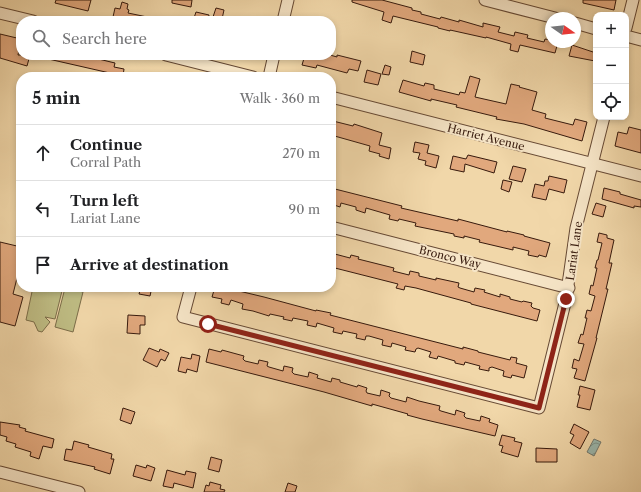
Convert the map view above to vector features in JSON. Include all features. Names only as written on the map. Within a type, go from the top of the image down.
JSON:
[{"type":"street","points":[[284,16],[288,0]]},
{"type":"street","points":[[485,0],[545,15]]},
{"type":"street","points":[[629,16],[633,0]]},
{"type":"street","points":[[0,13],[16,17]]},
{"type":"street","points":[[581,24],[593,27]]},
{"type":"street","points":[[629,37],[641,40]]},
{"type":"street","points":[[186,60],[233,72]]},
{"type":"street","points":[[270,72],[273,60]]},
{"type":"street","name":"Harriet Avenue","points":[[336,99],[641,176]]},
{"type":"street","name":"Lariat Lane","points":[[190,292],[183,318],[539,408],[569,288],[569,276],[576,228],[603,120]]},
{"type":"street","name":"Bronco Way","points":[[336,228],[569,288]]},
{"type":"street","points":[[0,472],[79,492]]},
{"type":"shaded area","points":[[32,292],[62,292],[55,319],[45,317],[50,322],[42,332],[38,331],[34,322],[26,320]]},
{"type":"shaded area","points":[[64,292],[83,292],[73,332],[55,327]]},
{"type":"water","points":[[594,439],[601,442],[594,456],[587,452]]},
{"type":"building","points":[[56,0],[91,0],[88,11],[55,3]]},
{"type":"building","points":[[172,0],[192,0],[191,7],[172,3]]},
{"type":"building","points":[[352,0],[382,0],[412,8],[412,10],[421,12],[421,14],[440,19],[441,17],[459,22],[459,20],[483,27],[483,23],[500,27],[498,32],[514,36],[515,32],[528,35],[527,38],[544,42],[545,39],[545,48],[556,48],[555,53],[520,45],[518,52],[510,50],[511,44],[486,37],[450,31],[393,16],[391,23],[382,20],[384,12],[352,2]]},
{"type":"building","points":[[583,0],[616,0],[614,10],[583,3]]},
{"type":"building","points":[[122,2],[128,4],[128,13],[142,16],[113,16],[115,8],[120,9]]},
{"type":"building","points":[[216,8],[224,10],[223,16],[213,16]]},
{"type":"building","points":[[196,12],[209,15],[209,16],[195,16]]},
{"type":"building","points":[[0,34],[16,38],[16,60],[29,60],[27,66],[0,58]]},
{"type":"building","points":[[571,48],[581,48],[593,52],[593,61],[569,56]]},
{"type":"building","points":[[412,51],[425,55],[423,65],[410,62]]},
{"type":"building","points":[[337,55],[361,61],[358,71],[349,69],[347,73],[317,65],[316,68],[302,65],[304,60],[336,60]]},
{"type":"building","points":[[53,60],[103,60],[115,63],[114,67],[124,69],[124,72],[105,72]]},
{"type":"building","points":[[385,65],[391,67],[389,75],[382,74]]},
{"type":"building","points":[[367,70],[381,74],[378,85],[364,82]]},
{"type":"building","points":[[470,76],[480,79],[475,97],[506,104],[511,84],[537,92],[532,110],[546,114],[545,118],[573,125],[575,119],[587,122],[582,141],[524,124],[496,119],[497,117],[456,107],[457,105],[431,99],[431,101],[399,92],[403,80],[424,86],[425,83],[434,85],[434,89],[459,95],[460,92],[465,93]]},
{"type":"building","points":[[336,122],[353,126],[354,124],[382,133],[379,145],[391,148],[389,159],[379,156],[380,154],[369,151],[370,146],[336,136]]},
{"type":"building","points":[[629,127],[641,130],[641,153],[615,146],[618,132],[627,134]]},
{"type":"building","points":[[415,142],[429,145],[427,153],[439,156],[436,168],[425,165],[426,161],[418,159],[420,153],[413,152]]},
{"type":"building","points":[[468,155],[497,162],[494,173],[465,164],[464,172],[450,169],[453,156],[466,159]]},
{"type":"building","points":[[513,166],[526,169],[522,182],[509,179]]},
{"type":"building","points":[[549,176],[567,180],[564,193],[549,189],[546,200],[532,197],[535,184],[544,186],[545,181],[548,181]]},
{"type":"building","points":[[503,180],[512,182],[509,192],[501,189]]},
{"type":"building","points":[[604,188],[641,200],[641,207],[634,206],[634,208],[602,199]]},
{"type":"building","points":[[336,189],[402,206],[401,208],[458,221],[458,219],[550,243],[546,257],[539,255],[538,257],[528,255],[529,251],[513,247],[513,250],[479,242],[480,240],[464,236],[464,238],[454,236],[454,234],[415,226],[416,223],[399,219],[398,221],[389,219],[390,215],[366,208],[365,213],[356,210],[356,207],[341,203],[340,207],[336,206]]},
{"type":"building","points":[[596,203],[606,206],[603,217],[592,214]]},
{"type":"building","points":[[599,233],[607,235],[607,238],[614,240],[609,263],[612,263],[597,338],[585,381],[574,378],[577,369],[572,368],[574,359],[579,361],[584,344],[578,343],[581,334],[583,335],[587,318],[585,318],[587,310],[591,311],[595,296],[589,294],[591,285],[593,286],[597,268],[595,268],[602,243],[597,242]]},
{"type":"building","points":[[0,242],[16,246],[16,282],[13,294],[23,297],[15,326],[0,322]]},
{"type":"building","points":[[336,254],[350,258],[351,255],[359,257],[358,259],[394,268],[393,271],[409,275],[410,271],[419,273],[419,276],[459,283],[458,287],[474,292],[475,288],[485,290],[484,292],[500,297],[500,294],[510,297],[510,299],[532,303],[531,306],[533,308],[540,310],[537,321],[416,288],[405,286],[404,290],[396,288],[398,284],[336,268]]},
{"type":"building","points":[[140,292],[151,292],[150,296],[139,294]]},
{"type":"building","points":[[214,292],[243,292],[316,311],[331,313],[330,315],[463,349],[463,347],[510,360],[511,357],[517,358],[516,363],[527,366],[524,378],[512,375],[511,378],[503,376],[504,371],[492,367],[489,368],[489,371],[479,369],[480,366],[465,362],[464,365],[438,356],[437,359],[429,357],[431,352],[418,348],[415,352],[405,350],[406,347],[392,343],[391,347],[382,345],[383,340],[369,336],[366,336],[365,340],[356,338],[357,334],[343,331],[342,334],[333,332],[334,328],[317,323],[316,327],[307,325],[308,321],[293,318],[292,321],[283,319],[284,317],[270,314],[269,316],[242,309],[243,304],[231,300],[229,305],[221,303],[222,299],[212,297]]},
{"type":"building","points":[[128,315],[145,316],[145,325],[140,325],[140,334],[127,333]]},
{"type":"building","points":[[149,348],[159,352],[160,349],[169,353],[165,361],[161,359],[157,367],[143,360]]},
{"type":"building","points":[[209,349],[221,352],[222,350],[244,356],[243,359],[245,361],[258,364],[259,360],[268,362],[267,366],[283,371],[284,366],[293,368],[292,372],[294,374],[308,377],[309,372],[318,375],[317,378],[331,382],[332,378],[357,387],[358,385],[367,388],[367,393],[380,396],[381,390],[390,393],[389,396],[391,398],[406,402],[407,397],[440,406],[439,410],[455,415],[456,410],[465,413],[464,416],[466,418],[480,421],[481,416],[490,419],[489,422],[498,425],[495,436],[422,419],[372,404],[372,406],[324,392],[206,362]]},
{"type":"building","points":[[192,354],[200,356],[197,372],[187,369],[186,373],[178,371],[181,357],[191,359]]},
{"type":"building","points":[[580,386],[595,390],[590,410],[577,407],[580,395],[578,395]]},
{"type":"building","points":[[123,408],[135,412],[131,424],[120,420]]},
{"type":"building","points":[[0,422],[20,425],[19,427],[26,429],[25,431],[54,439],[52,448],[43,446],[39,459],[30,456],[31,452],[15,447],[16,444],[6,441],[7,437],[0,435]]},
{"type":"building","points":[[574,424],[589,432],[580,449],[570,443],[574,435],[570,433]]},
{"type":"building","points":[[502,435],[515,438],[514,441],[522,443],[518,457],[501,452],[503,446],[499,445]]},
{"type":"building","points":[[74,441],[112,454],[111,459],[114,459],[110,474],[94,469],[95,467],[64,460],[66,449],[72,450]]},
{"type":"building","points":[[536,448],[557,449],[557,462],[536,462]]},
{"type":"building","points":[[211,457],[222,460],[219,472],[208,469]]},
{"type":"building","points":[[136,465],[146,468],[147,465],[155,468],[151,481],[133,476]]},
{"type":"building","points":[[167,470],[185,475],[186,471],[196,473],[193,488],[174,483],[173,488],[163,486]]},
{"type":"building","points":[[210,482],[221,485],[220,489],[225,490],[224,492],[204,492],[206,485],[209,486]]},
{"type":"building","points":[[288,483],[297,486],[295,492],[285,492]]},
{"type":"route","points":[[208,324],[539,408],[566,299]]}]
